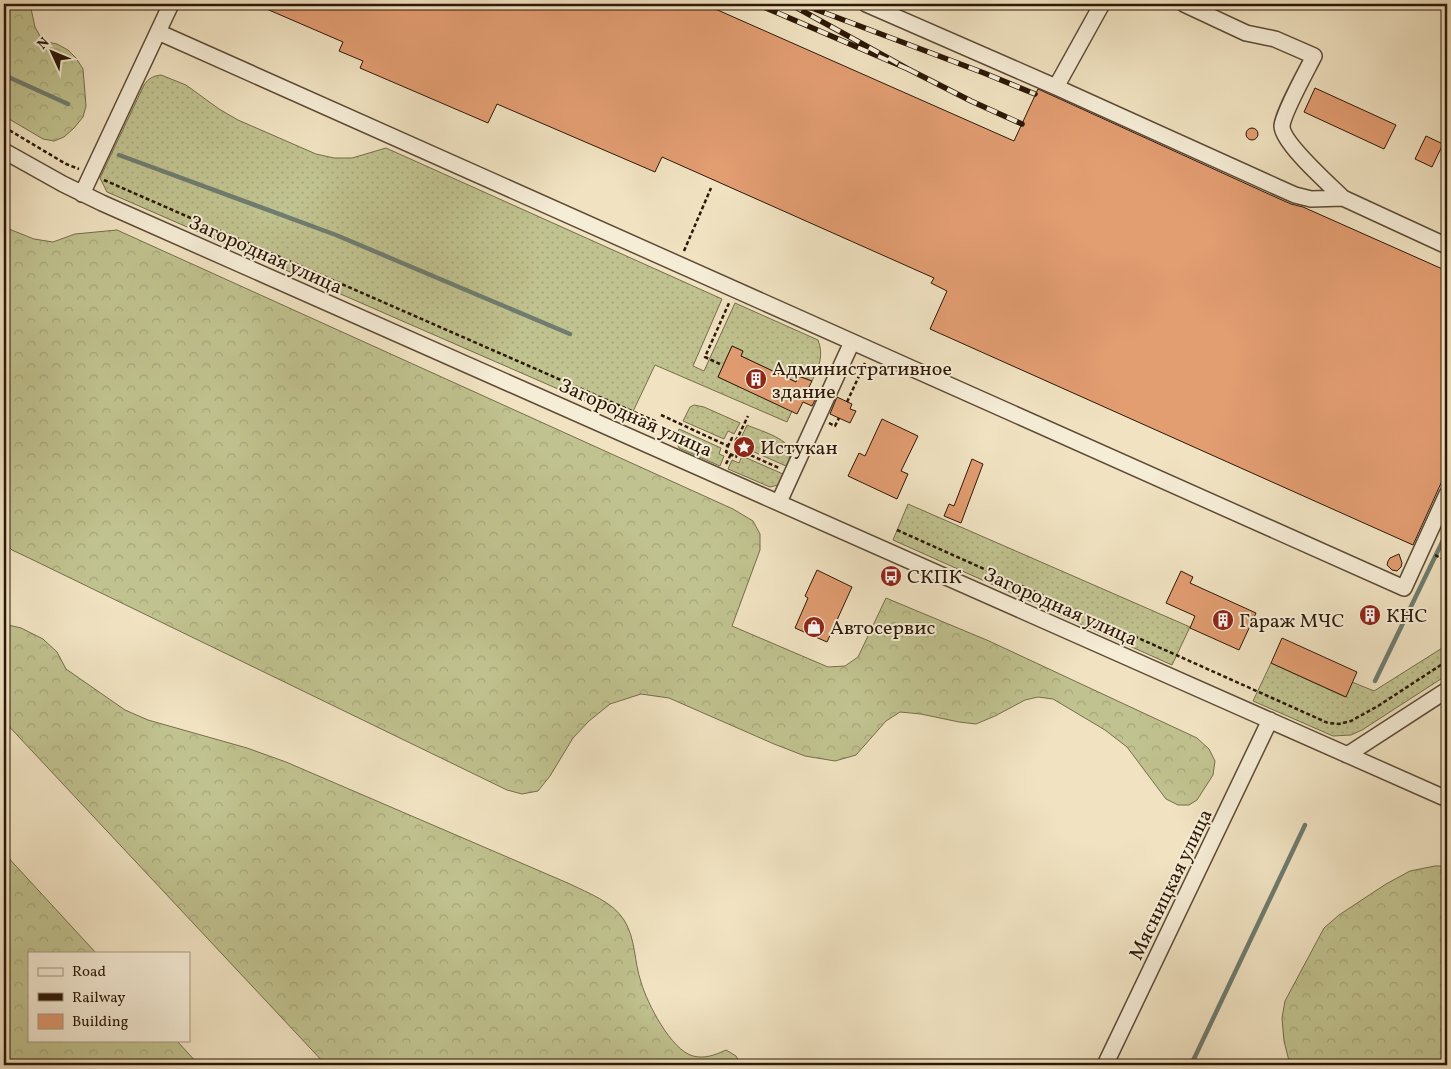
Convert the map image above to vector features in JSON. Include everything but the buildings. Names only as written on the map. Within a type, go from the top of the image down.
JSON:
[{"type":"street","points":[[82,194],[171,4]]},
{"type":"street","points":[[866,4],[1295,195],[1311,199],[1343,198]]},
{"type":"street","points":[[1056,87],[1102,4]]},
{"type":"street","points":[[1184,4],[1246,33],[1275,39],[1314,56],[1285,116],[1282,128],[1287,141],[1343,198],[1447,246]]},
{"type":"street","points":[[158,32],[1404,588],[1447,494]]},
{"type":"street","name":"Загородная улица","points":[[4,151],[82,194],[1447,799]]},
{"type":"street","points":[[779,502],[852,342]]},
{"type":"street","points":[[1347,755],[1447,690]]},
{"type":"street","name":"Мясницкая улица","points":[[1105,1065],[1270,720]]},
{"type":"path","points":[[4,127],[66,164],[657,422]]},
{"type":"path","points":[[679,264],[711,188]]},
{"type":"path","points":[[720,364],[705,357],[735,289]]},
{"type":"path","points":[[847,402],[867,359]]},
{"type":"path","points":[[660,415],[728,446]]},
{"type":"path","points":[[736,441],[748,416]]},
{"type":"path","points":[[732,438],[736,441],[742,443],[736,457],[726,452],[732,438]]},
{"type":"path","points":[[739,450],[792,474]]},
{"type":"path","points":[[897,530],[1328,723],[1338,724],[1351,721],[1447,661]]},
{"type":"green space","points":[[4,4],[30,4],[35,27],[40,36],[48,42],[68,50],[83,69],[86,106],[83,117],[64,137],[54,141],[43,139],[4,116]]},
{"type":"green space","points":[[161,75],[186,85],[238,120],[316,154],[334,158],[352,158],[386,148],[722,299],[693,366],[704,371],[735,303],[818,340],[821,356],[815,376],[812,381],[799,376],[796,382],[741,356],[743,351],[732,346],[718,377],[792,411],[787,422],[655,365],[629,420],[107,192],[100,178],[144,85],[151,78]]},
{"type":"green space","points":[[4,227],[34,239],[53,242],[75,234],[117,230],[733,509],[753,521],[760,534],[760,550],[732,626],[828,667],[845,666],[858,657],[886,598],[989,641],[1197,738],[1209,749],[1215,761],[1213,775],[1197,800],[1189,805],[1178,805],[1166,799],[1127,747],[1105,730],[1053,699],[1038,697],[1025,700],[976,724],[900,712],[886,721],[856,755],[835,761],[805,756],[669,698],[641,694],[610,704],[589,721],[573,738],[550,776],[538,791],[522,794],[507,790],[12,550],[4,542]]},
{"type":"green space","points":[[694,405],[704,407],[740,423],[734,434],[728,431],[724,439],[683,421],[690,407]]},
{"type":"green space","points":[[747,425],[778,438],[788,446],[790,455],[786,466],[745,448],[749,441],[741,438]]},
{"type":"green space","points":[[679,429],[721,448],[719,454],[724,456],[720,466],[679,448],[675,440]]},
{"type":"green space","points":[[742,456],[783,474],[778,485],[770,487],[728,469],[732,460],[739,463]]},
{"type":"green space","points":[[908,504],[1190,627],[1172,665],[893,540]]},
{"type":"green space","points":[[4,624],[21,628],[43,639],[57,652],[66,669],[125,710],[148,720],[247,748],[286,762],[570,884],[607,903],[619,914],[628,927],[644,991],[661,1025],[676,1045],[693,1056],[702,1057],[726,1050],[736,1056],[741,1065],[326,1065],[4,721]]},
{"type":"green space","points":[[1447,645],[1447,675],[1362,730],[1351,735],[1333,736],[1253,701],[1271,663],[1345,697],[1352,682],[1374,691]]},
{"type":"green space","points":[[4,853],[95,952],[28,952],[28,1042],[178,1042],[199,1065],[4,1065]]},
{"type":"green space","points":[[1435,866],[1447,866],[1447,1065],[1290,1065],[1284,1041],[1282,1018],[1285,1001],[1324,928],[1339,915],[1386,884],[1410,871]]},
{"type":"waterway","points":[[4,75],[68,104]]},
{"type":"waterway","points":[[119,155],[336,235],[570,334]]},
{"type":"waterway","points":[[1375,681],[1447,532]]},
{"type":"waterway","points":[[1191,1065],[1305,825]]},
{"type":"railway","points":[[757,4],[908,69],[790,4]]},
{"type":"railway","points":[[804,5],[1035,94]]},
{"type":"railway","points":[[908,69],[1022,124]]},
{"type":"place","name":"Административное здание","points":[[756,379]]},
{"type":"place","name":"Истукан","points":[[744,447]]},
{"type":"place","name":"СКПК","points":[[891,576]]},
{"type":"place","name":"КНС","points":[[1370,615]]},
{"type":"place","name":"Гараж МЧС","points":[[1223,620]]},
{"type":"place","name":"Автосервис","points":[[814,627]]}]
